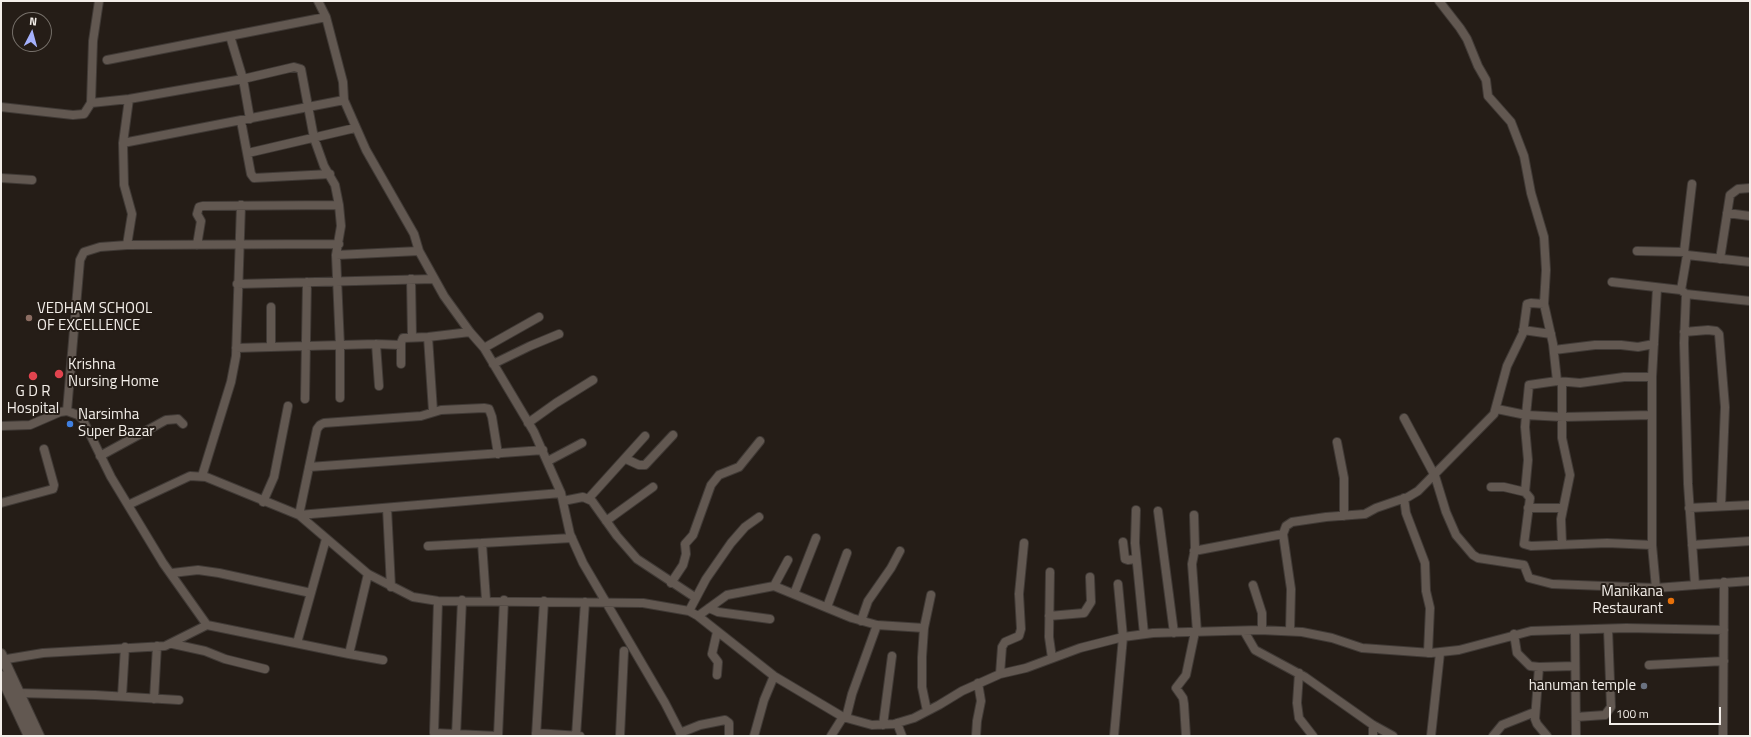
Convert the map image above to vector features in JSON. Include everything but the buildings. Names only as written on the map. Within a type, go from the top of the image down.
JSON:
[{"type":"street","points":[[1,108],[80,116],[84,114],[91,102],[93,41],[99,1]]},
{"type":"street","points":[[318,1],[326,17],[343,82],[344,100],[355,128],[385,186],[414,234],[419,252],[434,279],[444,296],[470,332],[484,348],[543,450],[562,497],[572,538],[583,563],[605,603],[624,632],[681,735],[700,725],[725,720],[729,723],[729,736]]},
{"type":"street","points":[[1439,1],[1460,28],[1467,40],[1486,80],[1488,96],[1508,118],[1517,134],[1528,168],[1531,193],[1544,237],[1546,270],[1544,304],[1551,334],[1559,382],[1563,417],[1562,438],[1570,475],[1561,519],[1562,544]]},
{"type":"street","points":[[107,60],[326,17]]},
{"type":"street","points":[[230,36],[243,79],[248,153],[251,174],[254,178],[330,174]]},
{"type":"street","points":[[91,102],[129,99],[243,79],[299,67],[302,70],[314,138],[324,166],[335,185],[339,205],[341,226],[336,256],[340,346],[340,398]]},
{"type":"street","points":[[127,245],[132,214],[124,185],[123,143],[129,99]]},
{"type":"street","points":[[123,143],[344,100]]},
{"type":"street","points":[[248,153],[355,128]]},
{"type":"street","points":[[1,178],[32,180]]},
{"type":"street","points":[[1692,184],[1685,254],[1684,332],[1689,508],[1696,585]]},
{"type":"street","points":[[1720,259],[1727,213],[1732,192],[1738,188],[1750,188]]},
{"type":"street","points":[[197,245],[201,221],[197,214],[199,207],[241,205],[339,205]]},
{"type":"street","points":[[202,476],[231,382],[236,348],[237,284],[241,205]]},
{"type":"street","points":[[1727,213],[1750,216]]},
{"type":"street","points":[[67,411],[80,257],[84,252],[127,245],[339,244]]},
{"type":"street","points":[[1637,251],[1685,254],[1750,262]]},
{"type":"street","points":[[336,256],[419,252]]},
{"type":"street","points":[[411,279],[412,337]]},
{"type":"street","points":[[237,284],[434,279]]},
{"type":"street","points":[[305,398],[307,282]]},
{"type":"street","points":[[1612,282],[1750,301]]},
{"type":"street","points":[[1656,588],[1652,545],[1652,377],[1657,288]]},
{"type":"street","points":[[1290,631],[1291,589],[1283,534],[1286,526],[1292,522],[1326,517],[1365,514],[1418,491],[1435,476],[1489,421],[1497,409],[1507,366],[1523,330],[1527,304],[1544,304]]},
{"type":"street","points":[[271,307],[272,347]]},
{"type":"street","points":[[484,348],[540,317]]},
{"type":"street","points":[[1523,330],[1551,334]]},
{"type":"street","points":[[1684,332],[1713,330],[1717,332],[1719,336],[1725,407],[1721,506]]},
{"type":"street","points":[[401,364],[401,345],[403,338],[428,338],[470,332]]},
{"type":"street","points":[[493,364],[559,334]]},
{"type":"street","points":[[428,338],[433,411]]},
{"type":"street","points":[[236,348],[376,344],[401,345]]},
{"type":"street","points":[[376,344],[380,386]]},
{"type":"street","points":[[1554,350],[1595,345],[1621,345],[1638,347],[1654,344]]},
{"type":"street","points":[[1525,492],[1528,460],[1525,427],[1529,385],[1559,382],[1595,382],[1624,377],[1652,377]]},
{"type":"street","points":[[528,423],[556,403],[593,380]]},
{"type":"street","points":[[263,502],[274,477],[288,406]]},
{"type":"street","points":[[299,515],[317,429],[320,425],[421,416],[433,411],[478,408],[489,409],[492,417],[498,454]]},
{"type":"street","points":[[1497,409],[1526,415],[1563,417],[1652,415]]},
{"type":"street","points":[[1,426],[30,425],[60,412],[67,411],[78,415],[83,420],[100,456],[128,505],[207,625]]},
{"type":"street","points":[[1404,418],[1435,476],[1446,512],[1456,535],[1468,551],[1478,558],[1524,565],[1529,578],[1552,584],[1656,588],[1750,581]]},
{"type":"street","points":[[100,456],[166,420],[178,419],[183,424]]},
{"type":"street","points":[[626,459],[639,465],[645,465],[673,435]]},
{"type":"street","points":[[589,498],[626,459],[645,436]]},
{"type":"street","points":[[670,583],[683,565],[686,554],[685,544],[693,535],[711,485],[719,475],[739,467],[760,441]]},
{"type":"street","points":[[1337,442],[1344,478],[1344,516]]},
{"type":"street","points":[[548,461],[582,443]]},
{"type":"street","points":[[1,503],[53,489],[54,485],[44,449]]},
{"type":"street","points":[[309,467],[543,450]]},
{"type":"street","points":[[128,505],[190,476],[202,476],[263,502],[299,515],[368,574],[413,597],[438,601],[504,600],[643,603],[689,610],[774,676],[845,717],[864,723],[882,725],[896,723],[927,711],[978,683],[1000,674],[1026,668],[1080,648],[1123,637],[1144,634],[1262,630],[1290,631],[1320,635],[1362,648],[1440,653],[1459,650],[1514,634],[1531,631],[1608,629],[1724,630]]},
{"type":"street","points":[[606,521],[653,487]]},
{"type":"street","points":[[1490,487],[1504,487],[1525,492],[1529,496],[1524,544],[1531,546],[1562,544],[1652,545]]},
{"type":"street","points":[[299,515],[562,497],[589,498],[627,550],[670,583],[696,598]]},
{"type":"street","points":[[1404,498],[1406,513],[1425,563],[1426,591],[1430,608],[1428,653]]},
{"type":"street","points":[[1689,508],[1750,505]]},
{"type":"street","points":[[387,508],[391,587]]},
{"type":"street","points":[[1528,508],[1563,508]]},
{"type":"street","points":[[1136,510],[1136,559],[1144,634]]},
{"type":"street","points":[[1158,511],[1174,633]]},
{"type":"street","points":[[1186,736],[1183,698],[1176,688],[1186,675],[1196,632],[1192,574],[1194,551],[1194,515]]},
{"type":"street","points":[[689,610],[706,578],[731,543],[745,527],[759,517]]},
{"type":"street","points":[[1194,551],[1283,534]]},
{"type":"street","points":[[428,546],[572,538]]},
{"type":"street","points":[[794,594],[816,538]]},
{"type":"street","points":[[297,643],[326,539]]},
{"type":"street","points":[[1692,544],[1750,541]]},
{"type":"street","points":[[1123,542],[1124,559],[1136,559]]},
{"type":"street","points":[[482,543],[486,600]]},
{"type":"street","points":[[1000,674],[1002,647],[1006,642],[1019,636],[1021,629],[1020,594],[1024,543]]},
{"type":"street","points":[[861,621],[868,601],[892,568],[900,551]]},
{"type":"street","points":[[826,607],[847,553]]},
{"type":"street","points":[[774,586],[788,560]]},
{"type":"street","points":[[172,573],[198,570],[219,572],[311,593]]},
{"type":"street","points":[[1050,572],[1049,637],[1052,658]]},
{"type":"street","points":[[349,654],[368,574]]},
{"type":"street","points":[[1049,616],[1084,613],[1091,602],[1090,577]]},
{"type":"street","points":[[1723,736],[1724,582]]},
{"type":"street","points":[[1114,736],[1123,637],[1118,584]]},
{"type":"street","points":[[1253,585],[1262,613],[1262,630]]},
{"type":"street","points":[[698,616],[727,595],[774,586],[861,621],[877,625],[924,628]]},
{"type":"street","points":[[927,711],[922,672],[924,628],[930,595]]},
{"type":"street","points":[[456,735],[462,600]]},
{"type":"street","points":[[438,601],[434,732],[438,735],[498,736],[504,600]]},
{"type":"street","points":[[544,601],[536,735],[581,736]]},
{"type":"street","points":[[576,736],[585,602]]},
{"type":"street","points":[[709,608],[718,612],[770,619]]},
{"type":"street","points":[[173,644],[207,625],[382,660]]},
{"type":"street","points":[[830,736],[845,717],[877,625]]},
{"type":"street","points":[[1576,717],[1605,715],[1610,707],[1608,629]]},
{"type":"street","points":[[1575,630],[1576,736]]},
{"type":"street","points":[[1244,631],[1254,650],[1299,673],[1373,725],[1393,736]]},
{"type":"street","points":[[717,632],[712,654],[718,662],[717,675]]},
{"type":"street","points":[[1514,634],[1515,648],[1519,657],[1530,666],[1539,668],[1575,666]]},
{"type":"street","points":[[39,736],[2,658],[43,653],[173,644],[205,651],[225,659],[265,669]]},
{"type":"street","points":[[154,698],[158,646]]},
{"type":"street","points":[[122,696],[125,648]]},
{"type":"street","points":[[620,736],[624,651]]},
{"type":"street","points":[[1431,736],[1440,653]]},
{"type":"street","points":[[882,725],[892,656]]},
{"type":"street","points":[[1648,665],[1724,661]]},
{"type":"street","points":[[1539,668],[1535,712],[1537,724],[1547,736]]},
{"type":"street","points":[[1299,673],[1297,703],[1299,718],[1314,736]]},
{"type":"street","points":[[1,676],[29,736]]},
{"type":"street","points":[[754,736],[764,700],[774,676]]},
{"type":"street","points":[[976,736],[977,720],[981,701],[978,683]]},
{"type":"street","points":[[18,692],[179,700]]},
{"type":"street","points":[[1493,736],[1502,724],[1535,712]]},
{"type":"street","points":[[896,723],[902,736]]},
{"type":"street","points":[[1373,725],[1373,736]]},
{"type":"place","name":"VEDHAM SCHOOL OF EXCELLENCE","points":[[29,318]]},
{"type":"place","name":"Krishna Nursing Home","points":[[59,374]]},
{"type":"place","name":"G D R Hospital","points":[[33,376]]},
{"type":"place","name":"Narsimha Super Bazar","points":[[70,424]]},
{"type":"place","name":"Manikana Restaurant","points":[[1671,601]]},
{"type":"place","name":"hanuman temple","points":[[1644,686]]}]
